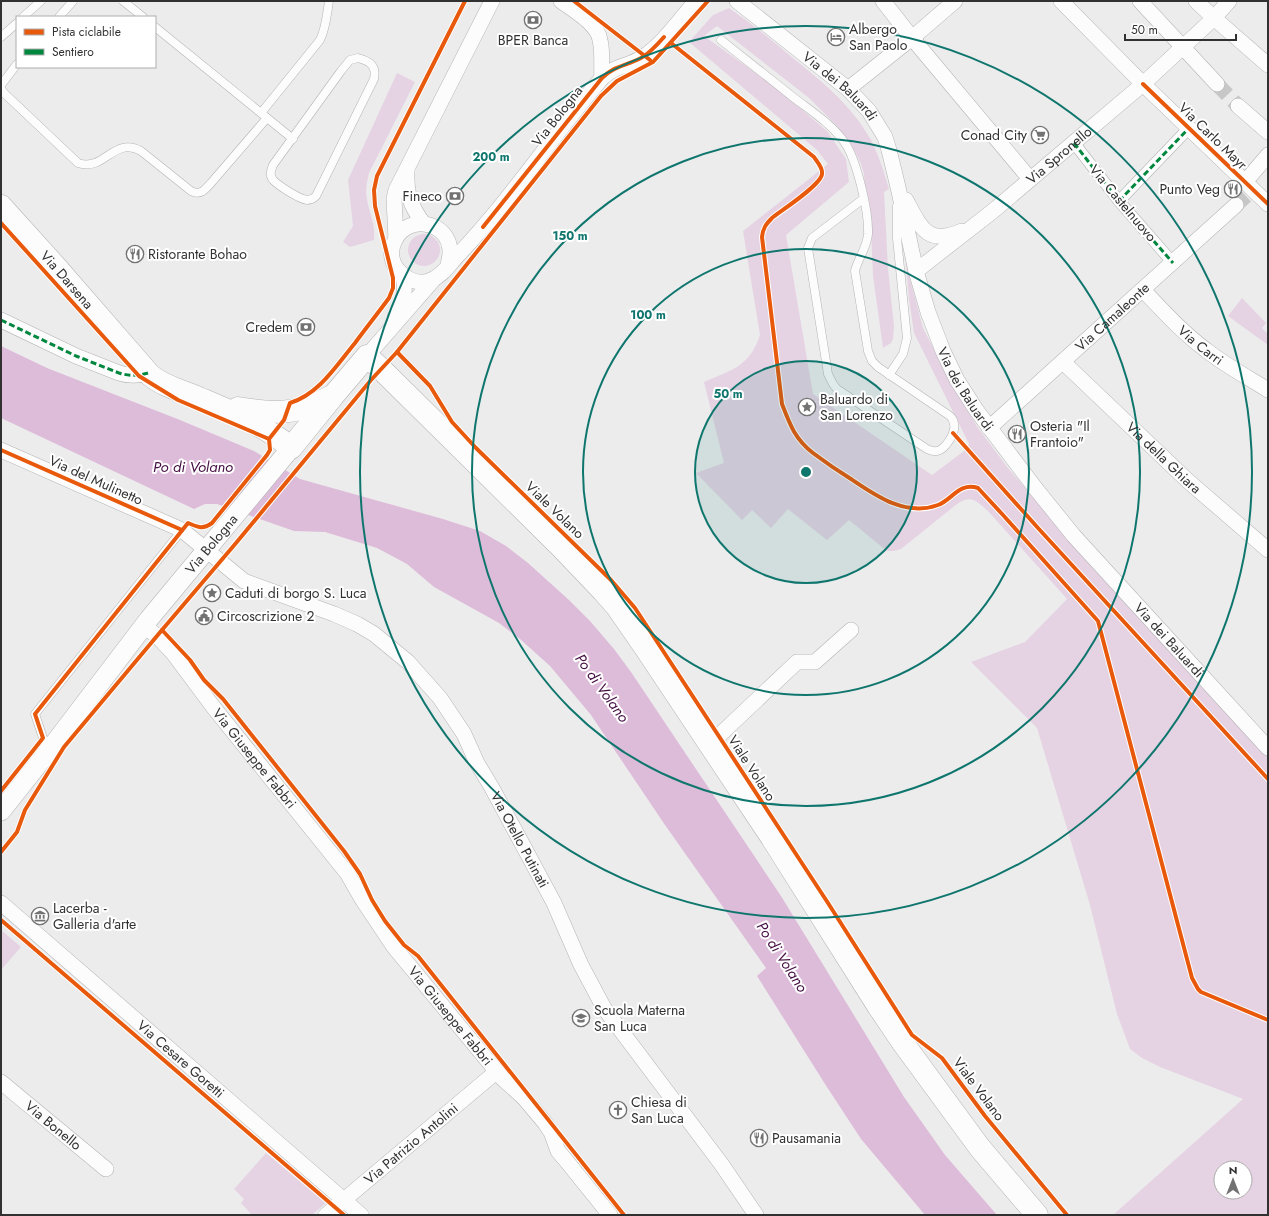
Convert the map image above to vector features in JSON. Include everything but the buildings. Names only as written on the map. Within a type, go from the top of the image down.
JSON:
[{"type":"main road","name":"Via Darsena","points":[[1,206],[57,268],[148,374],[162,383],[226,410],[270,432],[285,456]]},
{"type":"main road","name":"Via Bologna","points":[[285,456],[374,348]]},
{"type":"main road","name":"Viale Volano","points":[[374,348],[603,591],[633,629],[770,835],[878,1006],[907,1049],[980,1148],[1037,1215]]},
{"type":"main road","name":"Via Darsena","points":[[189,394],[236,408],[263,413],[280,413],[310,407],[333,396]]},
{"type":"street","points":[[561,1],[593,26],[598,33],[601,40],[602,78]]},
{"type":"street","name":"Via Bologna","points":[[374,348],[434,279],[483,227],[602,78],[614,68],[641,58],[651,51],[696,1]]},
{"type":"street","name":"Via dei Baluardi","points":[[737,1],[848,89],[869,111],[885,137],[898,187],[916,271],[928,312],[943,351],[957,380],[989,428],[1074,536],[1268,748]]},
{"type":"street","points":[[883,1],[1030,179]]},
{"type":"street","points":[[848,89],[912,38],[955,1]]},
{"type":"street","name":"Via Carlo Mayr","points":[[1061,1],[1189,128],[1245,193],[1268,204]]},
{"type":"street","points":[[1140,1],[1217,84]]},
{"type":"street","points":[[1196,1],[1268,65]]},
{"type":"street","name":"Via Spronello","points":[[916,271],[974,226],[1143,84],[1182,46],[1214,18],[1229,1]]},
{"type":"street","name":"Via Bologna","points":[[374,348],[398,314],[403,301],[405,289],[403,276],[396,268],[392,258],[392,247],[396,238],[394,199],[396,190],[408,169],[487,5]]},
{"type":"street","points":[[1238,106],[1268,132]]},
{"type":"street","points":[[1119,201],[1189,128]]},
{"type":"street","name":"Via Castelnuovo","points":[[1074,143],[1119,201],[1173,263]]},
{"type":"street","name":"Via Camaleonte","points":[[989,428],[1173,263],[1245,193],[1268,156]]},
{"type":"street","points":[[408,169],[407,182],[409,198],[412,208],[423,224]]},
{"type":"street","name":"Via Spronello","points":[[898,187],[920,225],[928,234],[938,237],[952,235],[974,226]]},
{"type":"street","points":[[396,238],[400,232],[407,227],[416,224],[423,224]]},
{"type":"street","name":"Via Bologna","points":[[423,224],[434,226],[451,239],[472,234],[483,227]]},
{"type":"street","points":[[444,235],[449,244],[450,253],[448,265]]},
{"type":"street","points":[[403,276],[420,282],[434,279]]},
{"type":"street","name":"Via Carri","points":[[1143,290],[1178,326],[1206,350],[1268,390]]},
{"type":"street","points":[[1,320],[76,356],[119,373],[139,376],[148,374]]},
{"type":"street","name":"Via della Ghiara","points":[[1063,362],[1188,481],[1268,550]]},
{"type":"street","name":"Via del Mulinetto","points":[[1,450],[182,530],[206,551]]},
{"type":"street","name":"Via Bologna","points":[[1,811],[45,746],[285,456]]},
{"type":"street","name":"Via Otello Putinati","points":[[206,551],[244,581],[334,614],[357,624],[374,634],[408,662],[440,698],[464,734],[477,763],[550,896],[581,965],[604,1008],[722,1165],[756,1215]]},
{"type":"street","name":"Via Giuseppe Fabbri","points":[[144,626],[157,636],[173,653],[214,708],[347,872],[362,899],[394,947],[496,1072],[506,1083],[524,1098],[545,1123],[551,1132],[558,1151],[609,1215]]},
{"type":"street","points":[[709,745],[797,662],[815,662],[851,630]]},
{"type":"street","name":"Via Cesare Goretti","points":[[1,903],[361,1215]]},
{"type":"street","name":"Via Patrizio Antolini","points":[[326,1215],[496,1072]]},
{"type":"street","name":"Via Bonello","points":[[1,1082],[106,1169]]},
{"type":"lane","points":[[24,16],[41,1]]},
{"type":"lane","points":[[60,16],[73,1]]},
{"type":"lane","points":[[123,1],[141,16]]},
{"type":"lane","points":[[1,89],[20,109],[78,163],[87,165],[92,164],[101,161],[121,148],[132,147],[141,151],[191,191],[200,193],[211,183],[320,40],[327,20],[329,1]]},
{"type":"lane","points":[[1,37],[16,24]]},
{"type":"lane","points":[[156,28],[293,139]]},
{"type":"lane","points":[[721,40],[819,116],[835,131],[851,153],[856,165],[863,199],[868,235],[865,247],[856,263],[856,279],[868,351],[872,361],[878,367],[950,416],[954,423],[953,433],[941,450],[927,450],[837,389],[828,374],[808,248],[812,238],[863,199]]},
{"type":"lane","points":[[358,58],[368,61],[374,66],[376,73],[374,79],[320,188],[313,199],[303,199],[276,183],[271,178],[274,165],[293,139],[350,60],[358,58]]},
{"type":"lane","points":[[1,85],[16,65]]},
{"type":"lane","points":[[889,375],[903,354],[907,338],[897,238],[898,187]]},
{"type":"lane","points":[[45,746],[35,714],[182,530]]},
{"type":"shaded area","points":[[729,8],[770,39],[837,96],[864,128],[871,140],[881,164],[889,189],[884,192],[888,269],[894,326],[893,339],[891,343],[883,348],[873,276],[871,229],[865,195],[864,174],[852,146],[838,127],[809,98],[717,26],[704,36],[775,87],[827,131],[846,159],[849,182],[786,235],[813,394],[932,475],[964,451],[969,444],[914,333],[909,299],[903,229],[908,272],[923,328],[955,390],[978,428],[1008,468],[1043,509],[1268,753],[1268,1215],[1113,1215],[1243,1099],[1160,1067],[1142,1058],[1130,1049],[1117,1014],[1090,905],[1037,728],[971,662],[1025,642],[1067,599],[987,510],[976,501],[969,499],[962,501],[901,549],[887,551],[849,520],[827,540],[788,509],[771,528],[752,510],[742,520],[696,473],[724,463],[704,382],[739,366],[751,354],[760,335],[743,231],[828,164],[817,150],[689,42],[713,15]]},
{"type":"shaded area","points":[[397,73],[415,82],[369,173],[366,186],[366,196],[373,224],[374,240],[350,247],[343,242],[353,226],[348,180]]},
{"type":"shaded area","points":[[427,234],[433,236],[438,241],[440,250],[438,259],[433,264],[421,266],[415,264],[410,259],[408,247],[410,241],[415,236]]},
{"type":"shaded area","points":[[1242,298],[1266,323],[1262,328],[1268,334],[1268,345],[1228,316]]},
{"type":"shaded area","points":[[1,930],[21,947],[1,970]]},
{"type":"shaded area","points":[[266,1153],[326,1203],[312,1215],[252,1215],[241,1203],[244,1199],[234,1189]]},
{"type":"water","name":"Po di Volano","points":[[1,346],[47,368],[180,420],[254,451],[300,479],[443,519],[480,531],[506,546],[528,563],[590,621],[631,672],[781,896],[904,1097],[945,1155],[997,1215],[925,1215],[861,1139],[757,976],[766,968],[665,825],[591,715],[550,666],[520,639],[499,623],[434,587],[407,564],[377,548],[325,532],[294,531],[217,504],[205,504],[194,509],[1,418]]},
{"type":"tunnel","points":[[1217,84],[1238,106]]},
{"type":"tunnel","points":[[1236,205],[1246,196]]},
{"type":"marked path","points":[[1119,201],[1189,128]]},
{"type":"marked path","points":[[1074,143],[1119,201],[1173,263]]},
{"type":"marked path","points":[[1,320],[76,356],[119,373],[126,375],[141,375],[148,373]]},
{"type":"cycle path","points":[[1,791],[43,738],[35,714],[188,523],[197,527],[205,527],[212,523],[267,455],[270,450],[269,439],[284,420],[290,403],[310,393],[334,370],[389,298],[393,288],[393,278],[375,206],[374,190],[377,176],[465,1]]},
{"type":"cycle path","points":[[574,1],[650,60]]},
{"type":"cycle path","points":[[1,852],[17,832],[25,810],[64,747],[371,380],[397,352],[601,96],[617,81],[653,62],[708,1]]},
{"type":"cycle path","points":[[483,227],[602,78],[616,68],[636,61],[644,56],[664,37]]},
{"type":"cycle path","points":[[671,43],[814,157],[822,169],[820,179],[808,191],[768,222],[765,226],[762,237],[782,404],[797,437],[813,453],[871,492],[903,507],[926,508],[938,505],[943,503],[961,489],[966,487],[978,488],[1098,621],[1192,978],[1201,992],[1268,1020]]},
{"type":"cycle path","points":[[1143,84],[1268,204]]},
{"type":"cycle path","points":[[1,223],[139,376],[178,400],[269,439]]},
{"type":"cycle path","points":[[397,352],[430,386],[452,422],[476,448],[611,580],[635,608],[828,903],[912,1035],[942,1058],[985,1116],[1067,1215]]},
{"type":"cycle path","points":[[953,433],[1268,779]]},
{"type":"cycle path","points":[[1,450],[182,530]]},
{"type":"cycle path","points":[[162,630],[190,660],[204,680],[223,699],[344,851],[360,874],[372,900],[385,921],[404,945],[418,956],[624,1215]]},
{"type":"cycle path","points":[[1,920],[344,1215]]},
{"type":"place","name":"BPER Banca","points":[[533,20]]},
{"type":"place","name":"Albergo San Paolo","points":[[836,37]]},
{"type":"place","name":"Conad City","points":[[1040,135]]},
{"type":"place","name":"Punto Veg","points":[[1233,189]]},
{"type":"place","name":"Fineco","points":[[455,196]]},
{"type":"place","name":"Ristorante Bohao","points":[[135,254]]},
{"type":"place","name":"Credem","points":[[306,327]]},
{"type":"place","name":"Baluardo di San Lorenzo","points":[[807,407]]},
{"type":"place","name":"Osteria \"Il Frantoio\"","points":[[1017,434]]},
{"type":"place","name":"Caduti di borgo S. Luca","points":[[212,593]]},
{"type":"place","name":"Circoscrizione 2","points":[[204,616]]},
{"type":"place","name":"Lacerba - Galleria d'arte","points":[[40,916]]},
{"type":"place","name":"Scuola Materna San Luca","points":[[581,1018]]},
{"type":"place","name":"Chiesa di San Luca","points":[[618,1110]]},
{"type":"place","name":"Pausamania","points":[[759,1138]]}]
